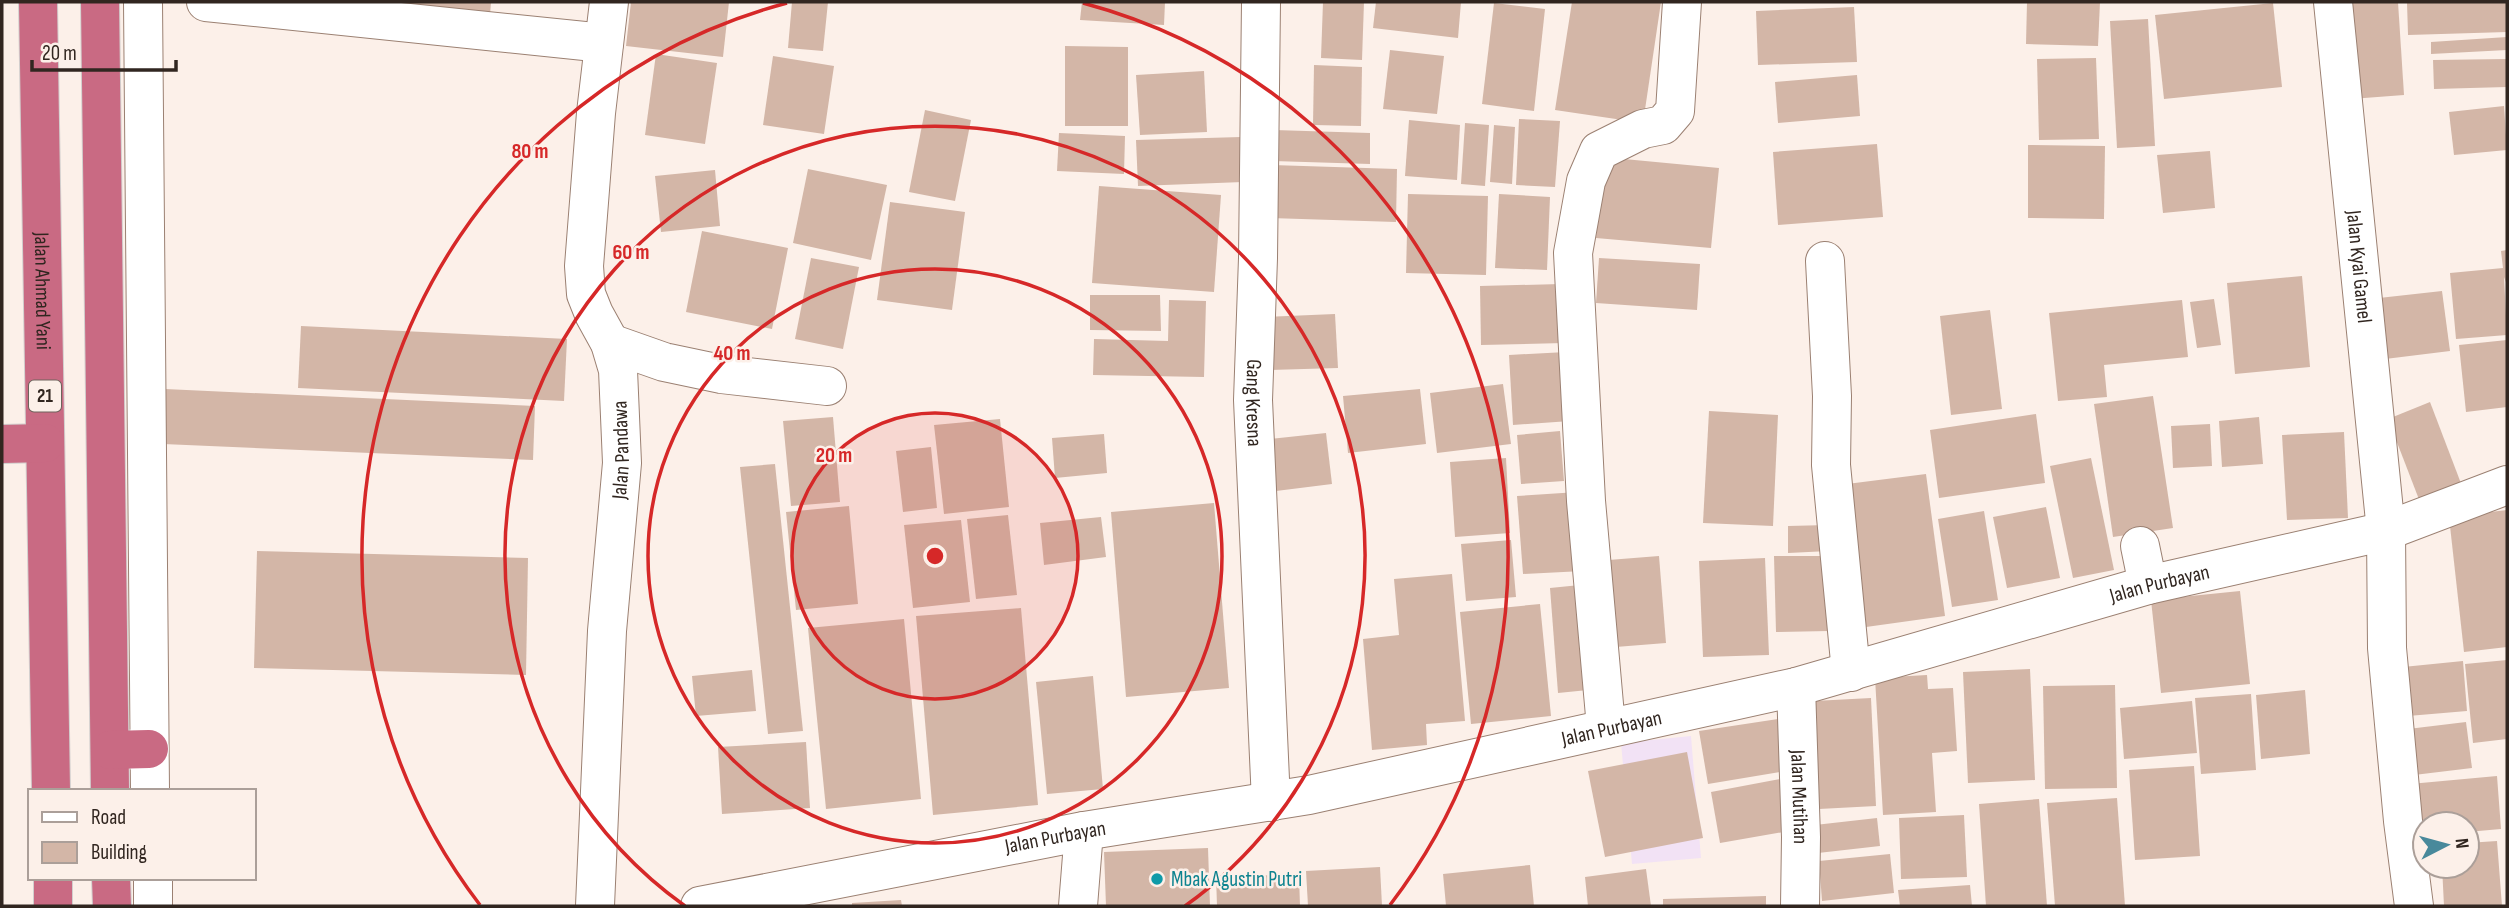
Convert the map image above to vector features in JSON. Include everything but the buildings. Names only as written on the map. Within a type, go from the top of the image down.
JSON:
[{"type":"highway","name":"Jalan Ahmad Yani","points":[[38,2],[51,789]]},
{"type":"highway","points":[[100,2],[110,789]]},
{"type":"highway","points":[[2,444],[45,443]]},
{"type":"highway","points":[[110,750],[149,749]]},
{"type":"highway","points":[[53,880],[53,906]]},
{"type":"highway","points":[[111,880],[112,906]]},
{"type":"street","points":[[143,2],[150,789]]},
{"type":"street","points":[[206,2],[604,43]]},
{"type":"street","name":"Jalan Pandawa","points":[[595,906],[607,631],[622,463],[618,370],[610,343],[586,294],[584,266],[596,113],[609,2]]},
{"type":"street","name":"Gang Kresna","points":[[1261,2],[1258,258],[1253,400],[1271,802]]},
{"type":"street","points":[[1606,727],[1586,501],[1573,253],[1586,181],[1599,150],[1643,129],[1663,125],[1675,111],[1682,2]]},
{"type":"street","name":"Jalan Kyai Gamel","points":[[2333,2],[2386,531],[2387,649],[2414,906]]},
{"type":"street","points":[[1825,261],[1832,396],[1832,465],[1851,672]]},
{"type":"street","points":[[610,343],[664,362],[709,372],[827,386]]},
{"type":"street","name":"Jalan Purbayan","points":[[699,906],[738,903],[1084,831],[1323,792],[1606,727],[1796,687],[2148,584],[2386,531],[2507,485]]},
{"type":"street","points":[[2140,546],[2148,584]]},
{"type":"street","name":"Jalan Mutihan","points":[[1796,687],[1801,837],[1800,906]]},
{"type":"street","points":[[1078,906],[1084,831]]},
{"type":"street","points":[[153,880],[153,906]]},
{"type":"shaded area","points":[[1691,736],[1701,858],[1632,864],[1621,743]]},
{"type":"place","name":"Mbak Agustin Putri","points":[[1157,879]]}]
